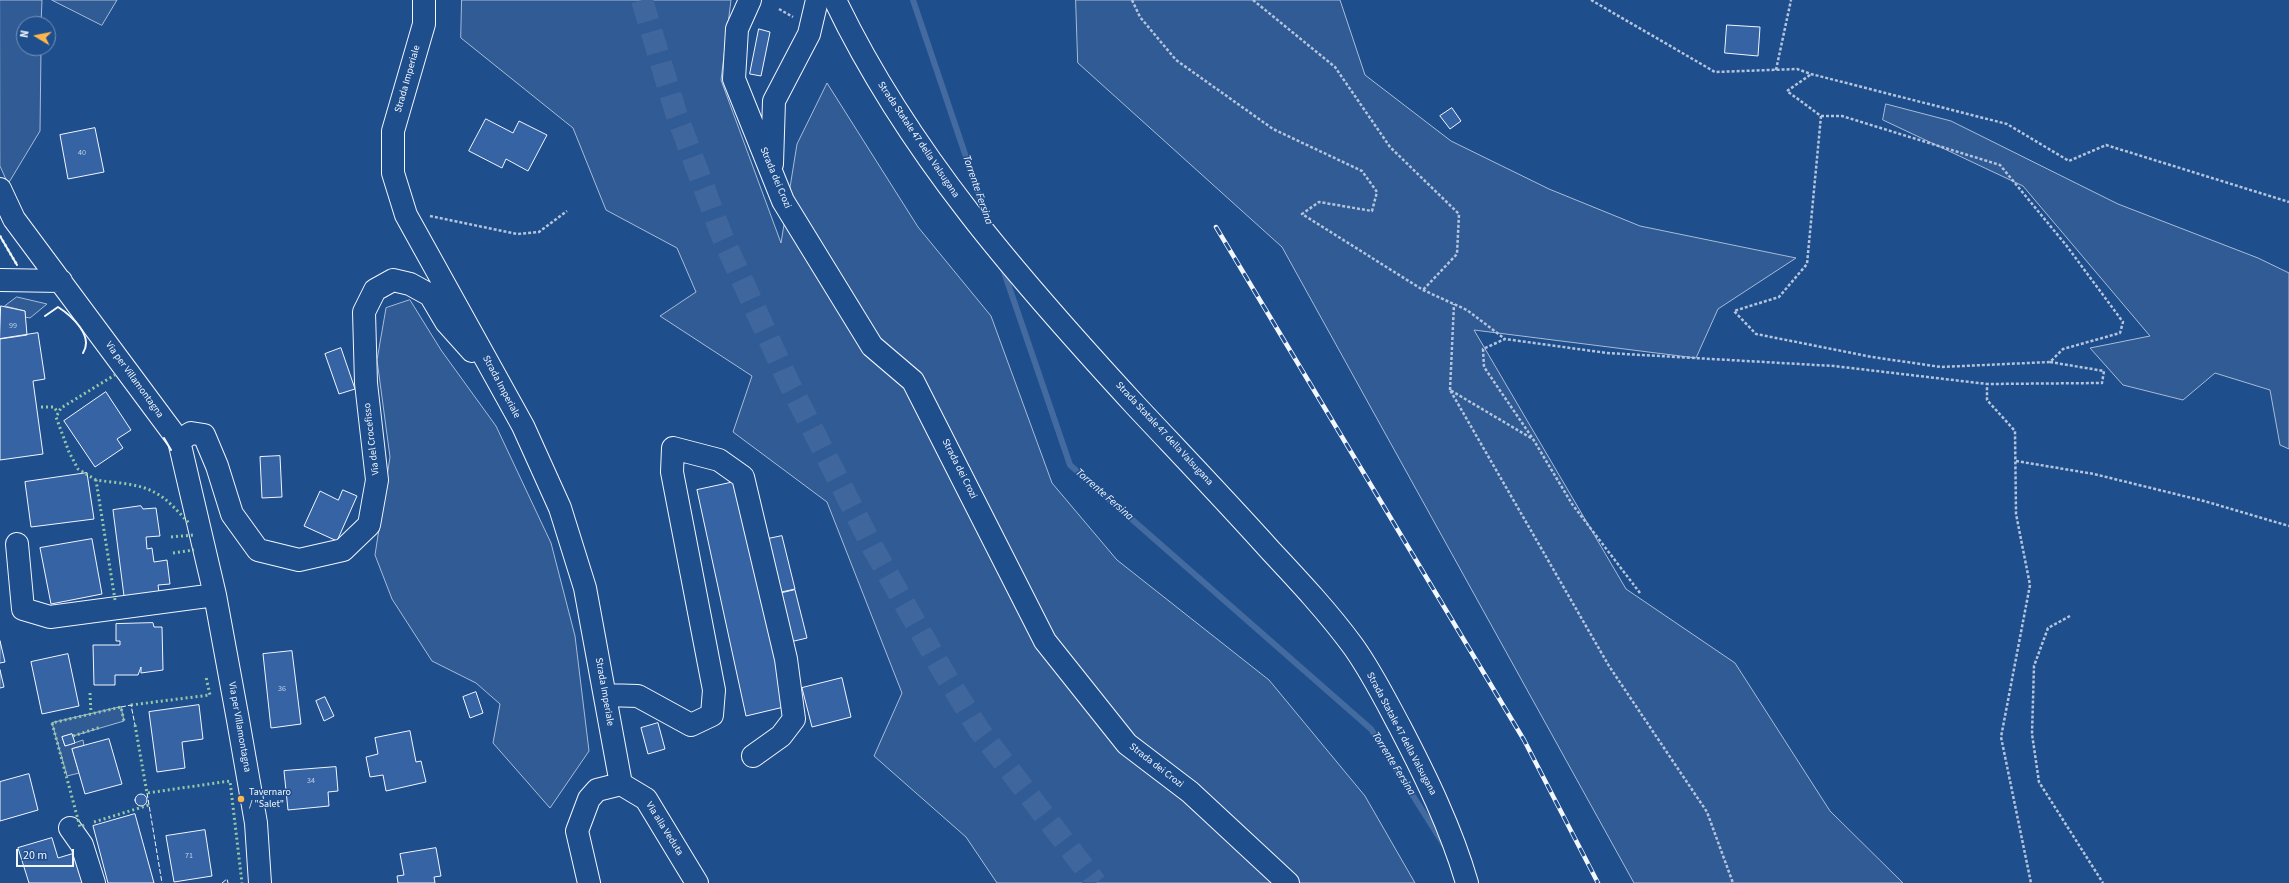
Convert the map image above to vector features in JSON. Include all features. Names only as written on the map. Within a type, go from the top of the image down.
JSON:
[{"type":"main road","name":"Strada Imperiale","points":[[424,0],[424,24],[393,131],[394,173],[406,215],[523,426],[560,508],[585,588],[621,784]]},
{"type":"main road","name":"Strada dei Crozi","points":[[750,0],[737,29],[734,79],[783,201],[872,346],[913,381],[1045,641],[1127,744],[1190,792],[1288,883]]},
{"type":"main road","points":[[772,173],[774,101],[809,34],[816,0]]},
{"type":"main road","name":"Strada Statale 47 della Valsugana","points":[[835,0],[850,33],[879,83],[941,178],[984,233],[1134,403],[1312,596],[1354,647],[1387,702],[1423,771],[1442,813],[1467,883]]},
{"type":"main road","name":"Via per Villamontagna","points":[[0,189],[14,218],[179,441],[215,595],[256,822],[260,883]]},
{"type":"main road","points":[[0,280],[62,282]]},
{"type":"main road","name":"Via del Crocefisso","points":[[179,441],[191,433],[204,435],[217,466],[232,514],[258,550],[300,560],[343,550],[369,525],[377,480],[366,383],[364,312],[375,290],[393,280],[410,284],[430,295],[446,322],[496,376]]},
{"type":"main road","points":[[605,695],[638,696],[691,725],[712,715],[714,690],[672,472],[674,448],[719,460],[743,477],[786,659],[794,719],[781,736],[753,756]]},
{"type":"main road","points":[[17,544],[23,608],[50,617],[215,595]]},
{"type":"main road","points":[[589,883],[577,831],[589,799],[597,790],[621,784]]},
{"type":"main road","name":"Via alla Veduta","points":[[621,784],[646,799],[697,883]]},
{"type":"main road","points":[[70,828],[82,845],[94,883]]},
{"type":"path","points":[[1132,0],[1140,17],[1176,60],[1273,129],[1362,170],[1377,192],[1372,211],[1319,202],[1302,214],[1423,290],[1467,310],[1505,339],[1607,354],[1834,366],[1987,384],[2102,383],[2104,370],[2050,362],[1941,367],[1872,357],[1756,334],[1734,311],[1779,297],[1807,264],[1821,116]]},
{"type":"path","points":[[1253,0],[1335,67],[1390,147],[1459,214],[1457,254],[1423,290]]},
{"type":"path","points":[[1591,0],[1715,72],[1797,69],[1810,74],[2007,124],[2069,161],[2106,145],[2289,202]]},
{"type":"path","points":[[1776,70],[1791,0]]},
{"type":"path","points":[[1810,74],[1787,91],[1821,116],[1842,116],[2000,165],[2066,245],[2123,322],[2120,333],[2063,349],[2050,362]]},
{"type":"path","points":[[406,215],[441,216],[517,234],[539,232],[567,211]]},
{"type":"path","points":[[1454,304],[1450,390],[1609,666],[1707,812],[1733,883]]},
{"type":"path","points":[[1505,339],[1484,349],[1484,367],[1533,439],[1572,504],[1640,593]]},
{"type":"path","points":[[1987,384],[1986,400],[2015,431],[2016,514],[2030,585],[2001,737],[2031,883]]},
{"type":"path","points":[[1450,390],[1533,439]]},
{"type":"path","points":[[2016,462],[2094,474],[2204,501],[2289,526]]},
{"type":"path","points":[[2070,616],[2048,628],[2034,666],[2032,734],[2040,782],[2103,883]]},
{"type":"shaded area","points":[[0,0],[42,0],[41,16],[16,16],[16,56],[41,56],[40,131],[8,184],[0,166]]},
{"type":"shaded area","points":[[52,0],[117,0],[102,25]]},
{"type":"shaded area","points":[[462,0],[731,0],[721,80],[781,243],[797,144],[827,83],[918,227],[991,316],[1052,483],[1117,560],[1269,680],[1365,796],[1415,883],[997,883],[966,837],[874,756],[902,693],[827,502],[733,432],[752,376],[660,316],[696,292],[677,248],[606,210],[573,128],[461,38]]},
{"type":"shaded area","points":[[1076,0],[1340,0],[1365,75],[1451,141],[1549,189],[1640,226],[1796,258],[1718,309],[1696,358],[1474,330],[1626,589],[1735,663],[1830,811],[1903,883],[1634,883],[1282,247],[1078,63]]},
{"type":"shaded area","points":[[1886,104],[1951,121],[2118,204],[2258,258],[2289,273],[2289,449],[2280,445],[2270,390],[2215,373],[2183,400],[2123,385],[2090,348],[2150,336],[2023,186],[1883,120]]},
{"type":"shaded area","points":[[17,297],[47,304],[30,318],[25,317],[25,311],[5,306]]},
{"type":"shaded area","points":[[410,300],[441,350],[496,426],[551,543],[575,636],[589,751],[550,808],[493,743],[500,704],[476,683],[432,661],[392,599],[375,555],[390,457],[377,360],[386,308]]},
{"type":"shaded area","points":[[121,707],[124,721],[73,736],[72,734],[62,737],[65,746],[83,740],[84,746],[72,749],[79,773],[67,776],[52,723]]},
{"type":"building","points":[[1727,25],[1760,27],[1758,56],[1725,53]]},
{"type":"building","points":[[759,29],[770,32],[761,76],[750,74]]},
{"type":"building","points":[[1452,108],[1461,121],[1450,129],[1440,116]]},
{"type":"building","points":[[486,119],[513,133],[519,121],[547,135],[528,171],[506,159],[502,168],[469,151]]},
{"type":"building","points":[[95,128],[104,172],[68,179],[60,135]]},
{"type":"building","points":[[1,306],[25,311],[27,335],[0,339]]},
{"type":"building","points":[[38,333],[45,379],[33,381],[43,454],[0,460],[0,339]]},
{"type":"building","points":[[341,348],[355,389],[339,394],[325,354]]},
{"type":"building","points":[[106,392],[131,430],[117,439],[123,448],[95,467],[64,421]]},
{"type":"building","points":[[280,456],[282,497],[262,498],[260,457]]},
{"type":"building","points":[[87,473],[94,519],[31,527],[25,482]]},
{"type":"building","points":[[739,481],[788,706],[746,716],[697,490]]},
{"type":"building","points":[[343,490],[357,496],[337,541],[304,526],[320,491],[338,500]]},
{"type":"building","points":[[141,506],[143,509],[156,508],[160,536],[146,537],[147,549],[152,548],[154,562],[167,560],[170,584],[158,585],[159,592],[124,596],[113,510]]},
{"type":"building","points":[[782,536],[795,589],[777,593],[763,540]]},
{"type":"building","points":[[92,539],[102,594],[51,604],[40,548]]},
{"type":"building","points":[[795,590],[807,638],[790,642],[778,594]]},
{"type":"building","points":[[153,623],[154,627],[162,627],[163,670],[141,673],[141,667],[138,675],[115,675],[115,685],[94,685],[93,645],[120,645],[120,641],[116,641],[116,624]]},
{"type":"building","points":[[0,641],[5,662],[0,663]]},
{"type":"building","points":[[292,651],[301,724],[271,728],[263,654]]},
{"type":"building","points":[[68,654],[79,706],[42,714],[31,662]]},
{"type":"building","points":[[0,670],[4,687],[0,688]]},
{"type":"building","points":[[842,678],[851,717],[812,727],[802,688]]},
{"type":"building","points":[[476,692],[483,713],[470,718],[463,697]]},
{"type":"building","points":[[325,697],[334,716],[324,721],[316,701]]},
{"type":"building","points":[[199,705],[203,739],[182,742],[185,768],[157,772],[149,712]]},
{"type":"building","points":[[658,723],[665,749],[648,754],[641,728]]},
{"type":"building","points":[[410,731],[416,762],[421,761],[426,782],[386,791],[383,775],[370,777],[366,757],[378,754],[375,738]]},
{"type":"building","points":[[72,734],[75,743],[65,746],[62,737]]},
{"type":"building","points":[[109,739],[122,784],[85,794],[72,749]]},
{"type":"building","points":[[336,767],[338,791],[328,792],[329,806],[288,810],[284,771]]},
{"type":"building","points":[[29,774],[38,810],[0,821],[0,782]]},
{"type":"building","points":[[139,794],[143,794],[147,800],[143,806],[139,806],[135,802],[135,798]]},
{"type":"building","points":[[135,814],[154,883],[108,883],[93,826]]},
{"type":"building","points":[[205,830],[212,876],[174,882],[166,836]]},
{"type":"building","points":[[52,838],[58,858],[78,852],[87,883],[29,883],[18,848]]},
{"type":"building","points":[[436,848],[441,876],[434,877],[435,883],[398,883],[397,876],[404,875],[400,854]]},
{"type":"waterway","name":"Torrente Fersina","points":[[913,0],[988,222]]},
{"type":"waterway","name":"Torrente Fersina","points":[[1003,269],[1070,465],[1371,729],[1444,845]]},
{"type":"tunnel","points":[[642,0],[676,113],[722,236],[789,383],[873,548],[941,668],[979,730],[1096,883]]},
{"type":"railway","points":[[1216,227],[1524,740],[1598,883]]},
{"type":"hedge","points":[[0,236],[17,265]]},
{"type":"hedge","points":[[96,480],[78,469],[69,452],[56,417],[61,408],[118,373]]},
{"type":"hedge","points":[[41,407],[54,407],[58,413]]},
{"type":"hedge","points":[[115,600],[96,480],[133,485],[154,492],[168,502],[189,523]]},
{"type":"hedge","points":[[171,537],[193,535]]},
{"type":"hedge","points":[[173,553],[194,550]]},
{"type":"hedge","points":[[131,705],[210,695],[206,677]]},
{"type":"hedge","points":[[90,693],[91,714]]},
{"type":"hedge","points":[[84,825],[80,827],[52,723],[121,707],[124,721]]},
{"type":"hedge","points":[[135,725],[147,793],[230,781],[242,883]]},
{"type":"hedge","points":[[73,736],[101,727]]},
{"type":"hedge","points":[[94,822],[149,805]]},
{"type":"fence","points":[[121,707],[131,705],[135,725]]},
{"type":"fence","points":[[147,793],[162,883]]},
{"type":"fence","points":[[222,883],[227,879],[228,883]]},
{"type":"wall","points":[[0,236],[17,265]]},
{"type":"wall","points":[[45,316],[58,307],[75,321],[84,333],[86,340],[86,347],[83,353]]},
{"type":"wall","points":[[164,438],[171,450]]},
{"type":"place","name":"Tavernaro / \"Salet\"","points":[[241,799]]}]
